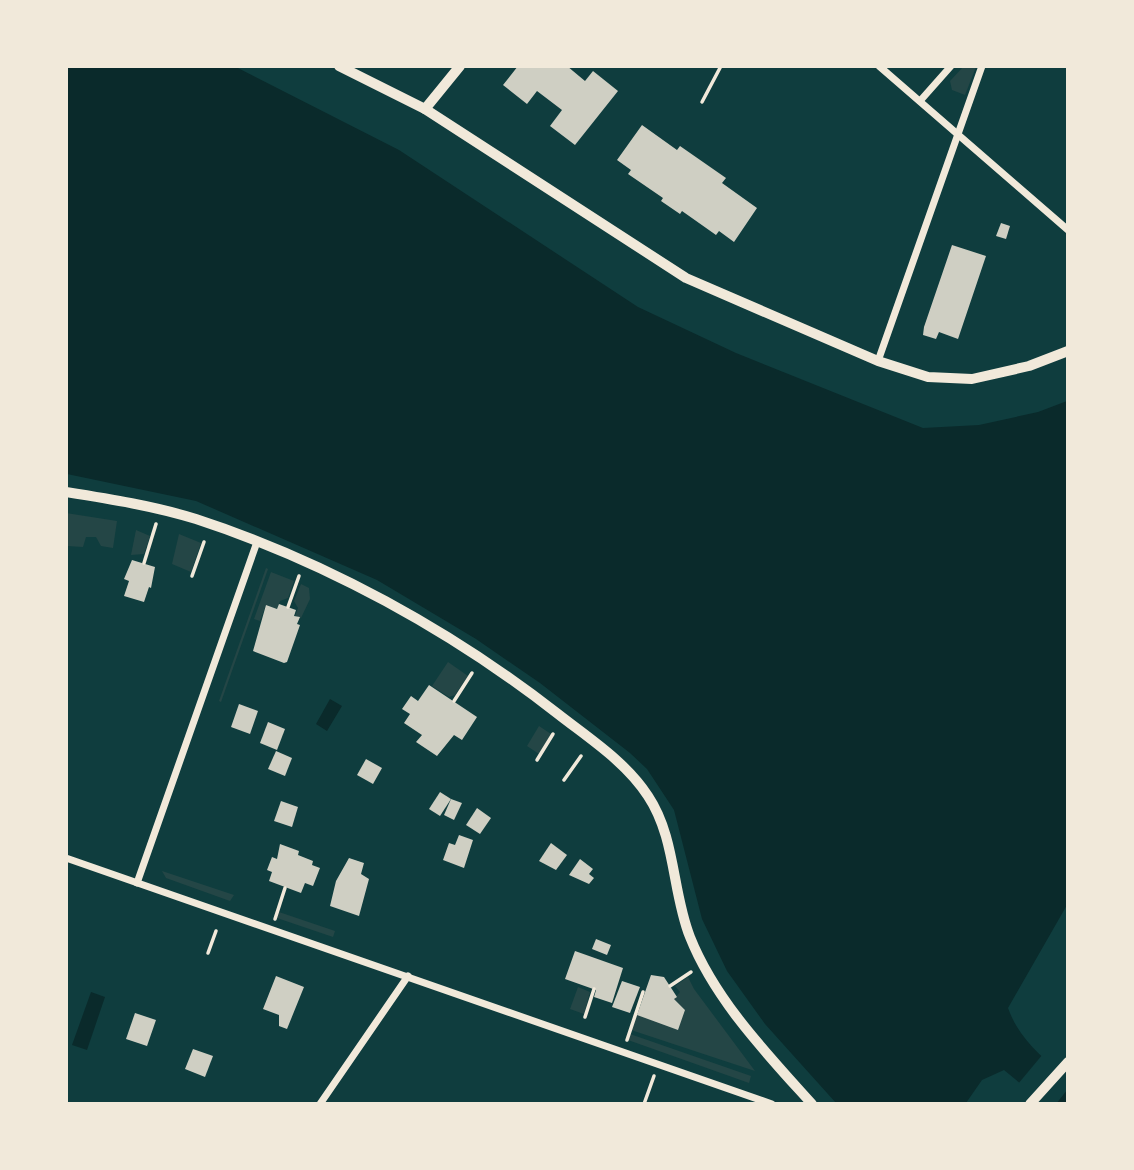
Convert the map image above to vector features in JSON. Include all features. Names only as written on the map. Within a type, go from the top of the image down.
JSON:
[{"type":"main road","points":[[339,66],[425,108],[686,278],[878,361],[928,377],[972,379],[1029,366],[1068,351]]},
{"type":"street","points":[[425,108],[460,66]]},
{"type":"street","points":[[879,66],[1068,230]]},
{"type":"street","points":[[920,101],[951,66]]},
{"type":"street","points":[[878,361],[982,66]]},
{"type":"street","points":[[66,492],[166,511],[257,542],[369,594],[443,636],[543,702],[634,776],[650,798],[660,820],[684,917],[703,964],[755,1038],[812,1104]]},
{"type":"street","points":[[137,883],[257,542]]},
{"type":"street","points":[[66,858],[772,1104]]},
{"type":"street","points":[[320,1104],[408,976]]},
{"type":"street","points":[[1032,1100],[1065,1064],[1068,1052]]},
{"type":"lane","points":[[702,102],[721,66]]},
{"type":"path","points":[[144,563],[156,524]]},
{"type":"path","points":[[192,576],[204,542]]},
{"type":"path","points":[[288,607],[299,576]]},
{"type":"path","points":[[454,701],[472,673]]},
{"type":"path","points":[[537,760],[553,734]]},
{"type":"path","points":[[564,780],[581,756]]},
{"type":"path","points":[[271,929],[285,888]]},
{"type":"path","points":[[208,953],[216,931]]},
{"type":"path","points":[[670,986],[691,972]]},
{"type":"path","points":[[585,1017],[594,989]]},
{"type":"path","points":[[626,1040],[643,992]]},
{"type":"path","points":[[644,1104],[658,1064]]},
{"type":"shaded area","points":[[66,67],[236,67],[399,150],[638,307],[736,353],[923,428],[979,425],[1038,412],[1067,401],[1067,905],[1008,1008],[1025,1038],[1067,1078],[1067,1103],[1044,1103],[1004,1070],[982,1080],[966,1103],[836,1103],[765,1024],[727,971],[702,919],[674,810],[647,769],[630,753],[540,683],[476,639],[377,580],[196,501],[67,474]]},
{"type":"shaded area","points":[[963,67],[976,67],[965,95],[952,90],[950,81]]},
{"type":"shaded area","points":[[66,513],[117,521],[113,548],[101,546],[96,537],[86,537],[83,547],[67,546]]},
{"type":"shaded area","points":[[136,530],[150,536],[144,554],[131,555]]},
{"type":"shaded area","points":[[179,534],[201,543],[191,572],[172,564]]},
{"type":"shaded area","points":[[266,568],[268,569],[221,702],[219,701]]},
{"type":"shaded area","points":[[271,572],[294,581],[288,598],[280,601],[277,609],[266,605],[260,621],[254,619]]},
{"type":"shaded area","points":[[301,584],[309,588],[310,599],[301,618],[295,616],[298,608],[294,601]]},
{"type":"shaded area","points":[[448,662],[468,676],[455,695],[449,697],[432,686]]},
{"type":"shaded area","points":[[330,699],[342,706],[327,731],[316,724]]},
{"type":"shaded area","points":[[539,726],[551,734],[539,754],[527,746]]},
{"type":"shaded area","points":[[162,871],[234,895],[230,901],[166,878]]},
{"type":"shaded area","points":[[279,912],[335,931],[333,937],[277,918]]},
{"type":"shaded area","points":[[688,977],[755,1071],[631,1030],[637,1015],[685,1010],[674,999],[680,992],[675,986]]},
{"type":"shaded area","points":[[578,987],[590,992],[584,1014],[570,1009]]},
{"type":"shaded area","points":[[91,992],[105,997],[87,1050],[72,1045]]},
{"type":"shaded area","points":[[630,1034],[751,1076],[749,1083],[628,1040]]},
{"type":"pier","points":[[1043,1054],[1067,1074],[1067,1090],[1056,1104],[1039,1104],[1018,1084]]},
{"type":"building","points":[[518,66],[567,66],[585,81],[593,71],[618,91],[575,145],[550,126],[562,110],[537,91],[527,104],[503,85]]},
{"type":"building","points":[[642,125],[677,150],[680,146],[726,178],[722,183],[757,208],[734,242],[719,231],[716,235],[682,211],[680,214],[661,201],[663,198],[628,174],[631,170],[617,160]]},
{"type":"building","points":[[1001,223],[1010,226],[1006,239],[996,236]]},
{"type":"building","points":[[952,245],[986,256],[958,339],[939,332],[936,339],[923,335],[924,327]]},
{"type":"building","points":[[132,560],[155,567],[151,588],[149,587],[144,602],[124,596],[129,581],[124,579]]},
{"type":"building","points":[[279,604],[296,610],[294,616],[300,617],[297,624],[300,625],[287,662],[284,663],[253,651],[266,605],[277,609]]},
{"type":"building","points":[[429,685],[477,717],[462,740],[454,735],[437,756],[416,742],[422,735],[404,723],[410,714],[402,709],[411,696],[418,701]]},
{"type":"building","points":[[239,704],[258,711],[250,734],[231,727]]},
{"type":"building","points":[[268,722],[285,729],[277,750],[260,743]]},
{"type":"building","points":[[276,751],[292,758],[285,776],[268,769]]},
{"type":"building","points":[[366,759],[382,768],[373,784],[357,775]]},
{"type":"building","points":[[440,792],[451,799],[440,816],[429,809]]},
{"type":"building","points":[[451,799],[462,803],[454,820],[444,815]]},
{"type":"building","points":[[281,801],[298,807],[292,827],[274,821]]},
{"type":"building","points":[[477,808],[491,818],[480,834],[466,825]]},
{"type":"building","points":[[459,835],[473,840],[464,868],[443,860],[449,843],[455,845]]},
{"type":"building","points":[[551,843],[567,855],[556,870],[539,861]]},
{"type":"building","points":[[280,844],[299,851],[298,855],[313,861],[312,865],[320,868],[313,886],[305,883],[301,893],[269,881],[272,872],[267,870],[272,857],[277,859]]},
{"type":"building","points":[[349,858],[364,863],[361,874],[369,879],[359,916],[330,906],[336,881]]},
{"type":"building","points":[[580,859],[593,869],[589,874],[594,878],[589,884],[569,875]]},
{"type":"building","points":[[596,939],[611,945],[607,955],[592,949]]},
{"type":"building","points":[[575,951],[623,968],[612,1003],[594,997],[596,990],[565,979]]},
{"type":"building","points":[[651,975],[664,977],[677,997],[674,999],[685,1010],[678,1030],[637,1015]]},
{"type":"building","points":[[276,976],[304,987],[287,1029],[279,1026],[279,1015],[263,1009]]},
{"type":"building","points":[[622,981],[640,987],[630,1013],[612,1007]]},
{"type":"building","points":[[135,1013],[156,1020],[147,1046],[126,1039]]},
{"type":"building","points":[[193,1049],[213,1056],[205,1077],[185,1069]]}]
